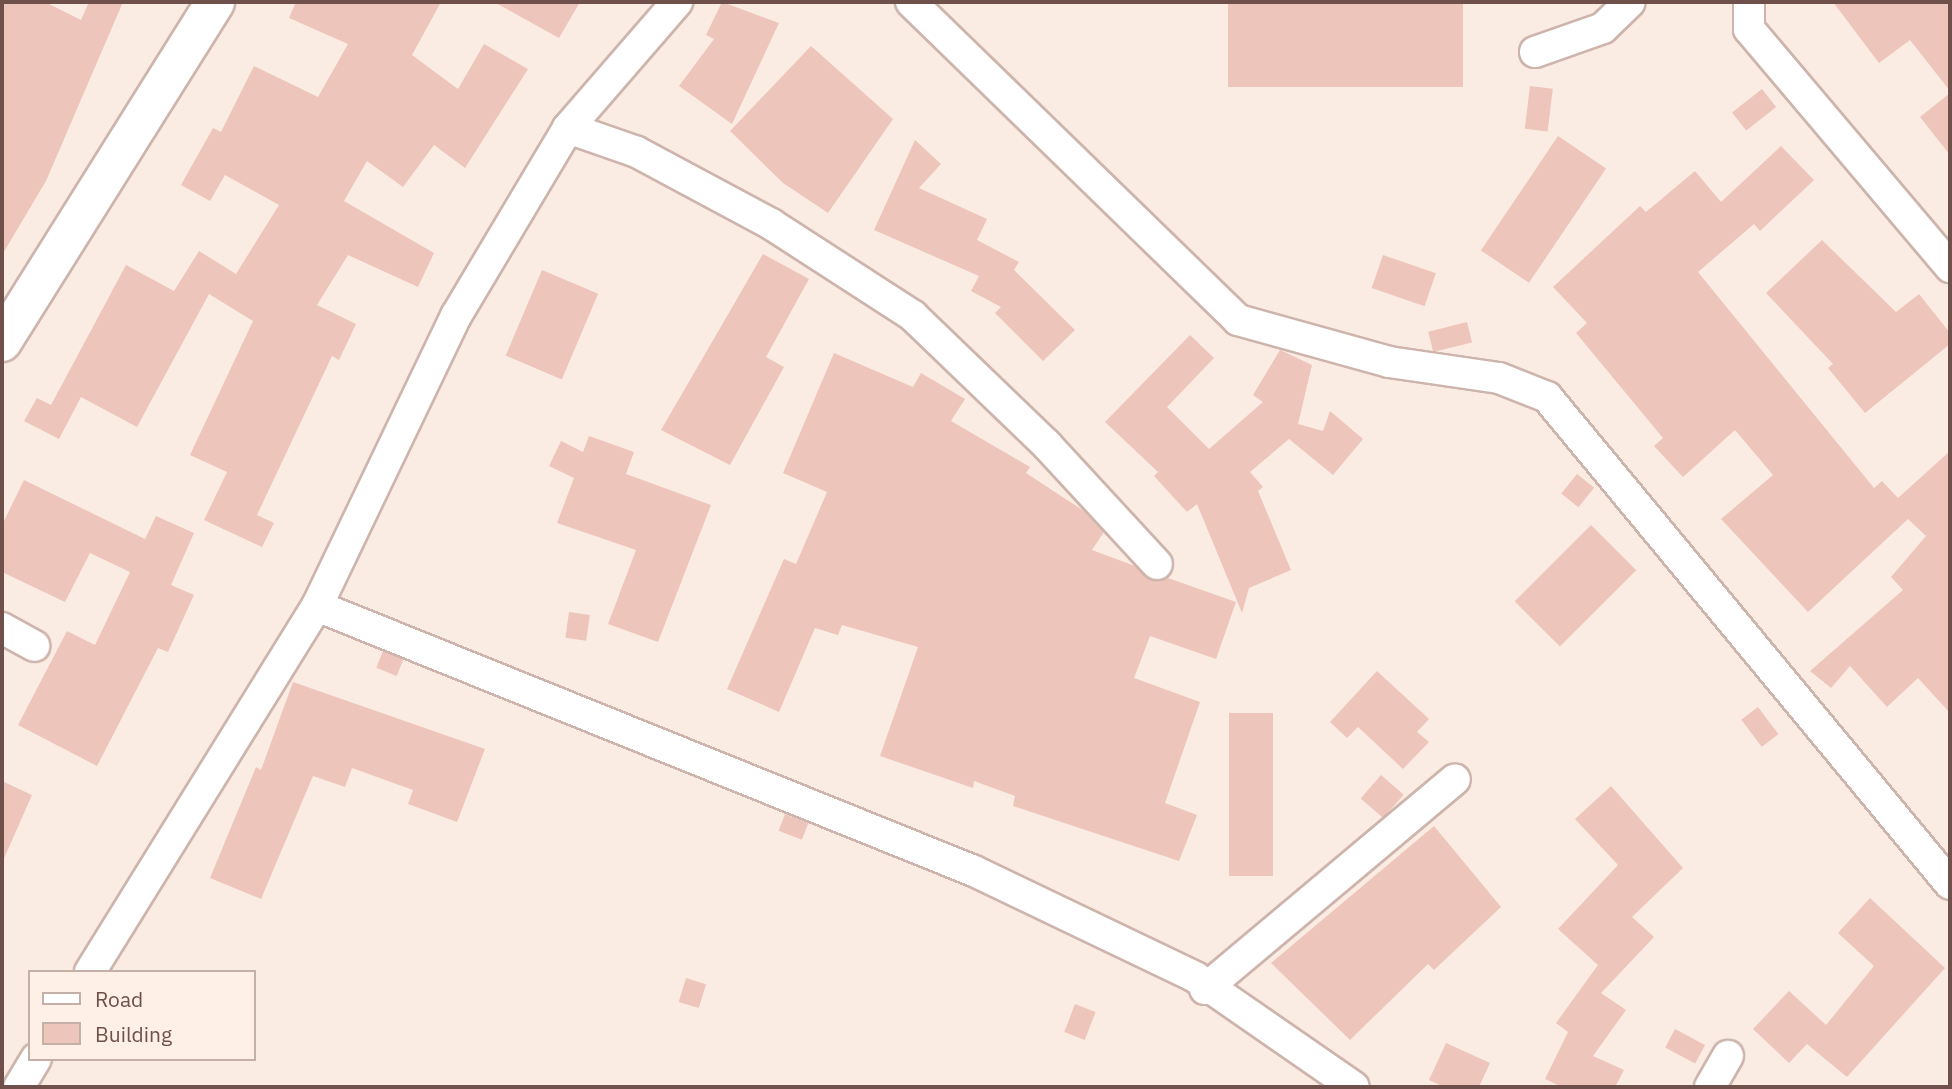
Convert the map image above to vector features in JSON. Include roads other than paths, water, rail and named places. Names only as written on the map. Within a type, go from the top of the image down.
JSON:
[{"type":"main road","points":[[2,342],[215,2]]},
{"type":"street","points":[[91,970],[317,606],[456,316],[568,128],[677,2]]},
{"type":"street","points":[[911,2],[1238,320],[1389,362],[1499,378],[1547,397],[1950,884]]},
{"type":"street","points":[[1535,52],[1603,28],[1630,2]]},
{"type":"street","points":[[1749,2],[1749,29],[1950,267]]},
{"type":"street","points":[[568,128],[637,152],[771,224],[914,316],[1047,445],[1157,564]]},
{"type":"street","points":[[317,606],[907,842],[1195,977],[1205,989],[1354,1087]]},
{"type":"street","points":[[2,628],[34,646]]},
{"type":"street","points":[[1205,989],[1455,779]]},
{"type":"street","points":[[1710,1087],[1728,1056]]},
{"type":"street","points":[[19,1087],[35,1061]]}]
